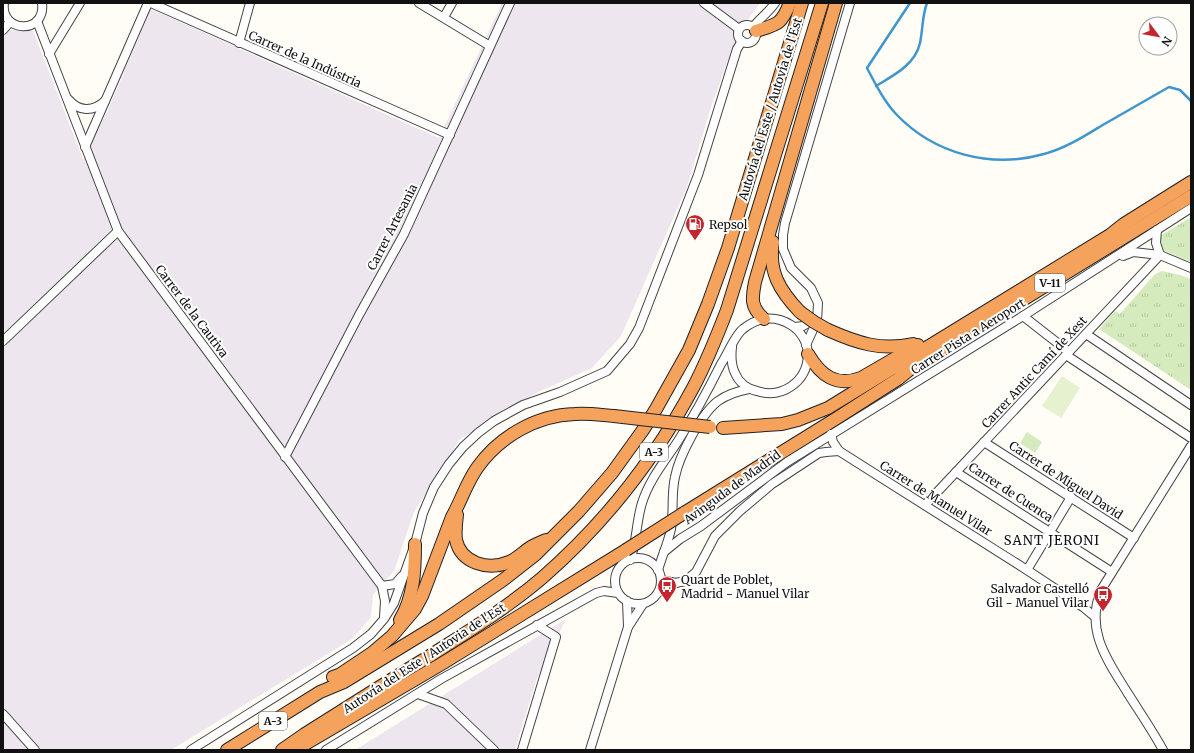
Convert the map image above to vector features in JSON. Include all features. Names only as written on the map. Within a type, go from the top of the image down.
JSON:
[{"type":"highway","points":[[755,29],[778,24],[785,15],[790,3]]},
{"type":"highway","name":"Autovía del Este / Autovia de l'Est","points":[[227,750],[320,692],[344,682],[474,601],[535,555],[550,538],[579,511],[612,473],[656,410],[689,350],[708,304],[728,248],[802,3]]},
{"type":"highway","name":"Autovía del Este / Autovia de l'Est","points":[[282,750],[305,734],[475,628],[541,579],[571,552],[600,522],[627,490],[651,457],[694,385],[712,349],[727,310],[822,3]]},
{"type":"highway","points":[[764,319],[754,308],[753,294],[755,282],[836,3]]},
{"type":"highway","points":[[789,167],[771,252],[771,262],[774,275],[780,289],[800,312],[828,330],[866,344],[885,347],[901,347],[922,342]]},
{"type":"highway","name":"V-11","points":[[722,428],[782,424],[798,420],[828,408],[917,355],[1110,235],[1124,224],[1191,182]]},
{"type":"highway","name":"V-11","points":[[909,370],[1191,196]]},
{"type":"highway","points":[[807,349],[818,369],[827,376],[836,380],[852,382],[1107,232],[1124,224]]},
{"type":"highway","points":[[333,677],[339,675],[372,653],[392,636],[415,609],[422,596],[452,517],[468,483],[487,456],[500,444],[523,428],[548,418],[567,414],[614,416],[722,428],[740,432],[759,432],[800,426],[833,414],[909,370]]},
{"type":"highway","points":[[295,750],[628,555],[684,512],[856,406],[898,379],[909,370]]},
{"type":"highway","points":[[458,506],[456,540],[465,557],[475,563],[487,567],[508,563],[532,546],[550,538]]},
{"type":"highway","points":[[320,692],[337,671],[373,647],[389,632],[406,611],[412,585],[415,544]]},
{"type":"street","points":[[4,3],[5,14],[10,22],[23,27],[37,21],[42,12],[42,3]]},
{"type":"street","points":[[49,54],[80,3]]},
{"type":"street","points":[[85,147],[148,3]]},
{"type":"street","name":"Carrer de la Indústria","points":[[151,3],[450,135]]},
{"type":"street","points":[[239,43],[250,3]]},
{"type":"street","points":[[419,3],[490,46]]},
{"type":"street","points":[[444,17],[452,3]]},
{"type":"street","name":"Carrer Artesania","points":[[285,457],[359,314],[404,234],[510,3]]},
{"type":"street","points":[[704,3],[739,29]]},
{"type":"street","points":[[755,29],[748,24],[744,25],[739,29],[738,35],[742,41],[746,43],[752,42],[756,38],[755,29],[759,18],[771,9],[775,3]]},
{"type":"street","points":[[732,347],[731,357],[735,374],[740,382],[749,389],[772,394],[780,392],[789,388],[799,380],[805,371],[807,349],[818,315],[818,303],[811,288],[791,268],[783,249],[783,235],[785,223],[850,3]]},
{"type":"street","name":"Carrer de la Cautiva","points":[[37,21],[118,231],[382,586]]},
{"type":"street","points":[[3,30],[10,22]]},
{"type":"street","points":[[191,750],[353,648],[371,634],[384,619],[394,603],[415,544],[423,513],[434,487],[449,464],[478,433],[494,421],[523,405],[560,392],[607,371],[630,344],[639,328],[698,175],[737,49],[742,41]]},
{"type":"street","points":[[66,97],[76,106],[89,109],[98,107],[105,101]]},
{"type":"street","name":"Carrer Pista a Aeroport","points":[[831,434],[1023,316],[1191,208]]},
{"type":"street","points":[[1157,230],[1156,243],[1160,255]]},
{"type":"street","points":[[3,341],[118,231]]},
{"type":"street","points":[[1106,263],[1133,252],[1160,255],[1191,268]]},
{"type":"street","name":"Carrer Antic Camí de Xest","points":[[925,506],[1160,255]]},
{"type":"street","points":[[795,327],[809,323],[818,315]]},
{"type":"street","points":[[1023,316],[1067,354],[1191,438]]},
{"type":"street","points":[[628,555],[647,561],[658,570],[661,580],[659,591],[652,600],[643,604],[635,604],[627,601],[618,593],[615,586],[615,574],[628,555],[634,548],[641,504],[647,491],[696,412],[737,336],[742,330],[750,324],[764,319],[780,319],[795,327],[802,335],[807,349]]},
{"type":"street","points":[[1086,334],[1191,405]]},
{"type":"street","points":[[658,570],[671,527],[675,477],[678,464],[684,450],[705,415],[717,402],[725,396],[749,389]]},
{"type":"street","name":"Carrer de Manuel Vilar","points":[[831,434],[833,442],[840,451],[1027,570],[1095,617]]},
{"type":"street","name":"Avinguda de Madrid","points":[[664,552],[787,462],[831,434]]},
{"type":"street","name":"Carrer de Miguel David","points":[[984,442],[1134,538]]},
{"type":"street","points":[[1163,750],[1105,657],[1099,639],[1095,617],[1096,603],[1101,590],[1191,446]]},
{"type":"street","name":"Avinguda de Madrid","points":[[661,580],[676,583],[685,581],[696,572],[715,536],[749,502],[772,484],[819,453],[840,451]]},
{"type":"street","name":"Carrer de Cuenca","points":[[956,472],[1112,572]]},
{"type":"street","points":[[1027,570],[1071,497]]},
{"type":"street","points":[[384,619],[385,601],[382,586],[395,584],[404,574]]},
{"type":"street","points":[[326,750],[441,679],[596,592],[604,591],[618,593]]},
{"type":"street","points":[[627,601],[628,627]]},
{"type":"street","points":[[590,750],[628,627],[643,604]]},
{"type":"street","points":[[522,750],[556,637],[537,625]]},
{"type":"street","points":[[418,694],[446,704],[494,750]]},
{"type":"street","points":[[3,714],[35,750]]},
{"type":"street","points":[[335,750],[342,741]]},
{"type":"shaded area","points":[[502,3],[760,3],[737,35],[711,107],[687,187],[621,336],[592,368],[538,392],[460,439],[414,512],[394,571],[373,595],[371,617],[352,639],[171,750],[3,750],[3,37],[10,30],[33,31],[83,159],[108,110],[151,9],[439,138]]},
{"type":"shaded area","points":[[566,619],[536,681],[515,750],[355,750]]},
{"type":"green space","points":[[1191,217],[1191,262],[1163,250],[1160,236]]},
{"type":"green space","points":[[1162,271],[1191,279],[1191,390],[1099,329],[1115,311],[1120,314],[1155,274]]},
{"type":"green space","points":[[1062,376],[1080,388],[1061,418],[1042,406]]},
{"type":"green space","points":[[1027,432],[1042,442],[1035,453],[1020,443]]},
{"type":"waterway","points":[[910,3],[867,68],[877,87],[892,109],[911,128],[928,139],[964,155],[1004,160],[1024,158],[1051,152],[1066,146],[1169,87],[1180,90],[1191,101]]},
{"type":"waterway","points":[[876,86],[903,69],[914,57],[920,43],[924,13],[927,3]]},
{"type":"place","name":"Repsol","points":[[695,241]]},
{"type":"place","name":"Quart de Poblet, Madrid - Manuel Vilar","points":[[667,603]]},
{"type":"place","name":"Salvador Castelló Gil - Manuel Vilar","points":[[1103,612]]},
{"type":"district","name":"SANT JERONI","points":[[1052,540]]}]
